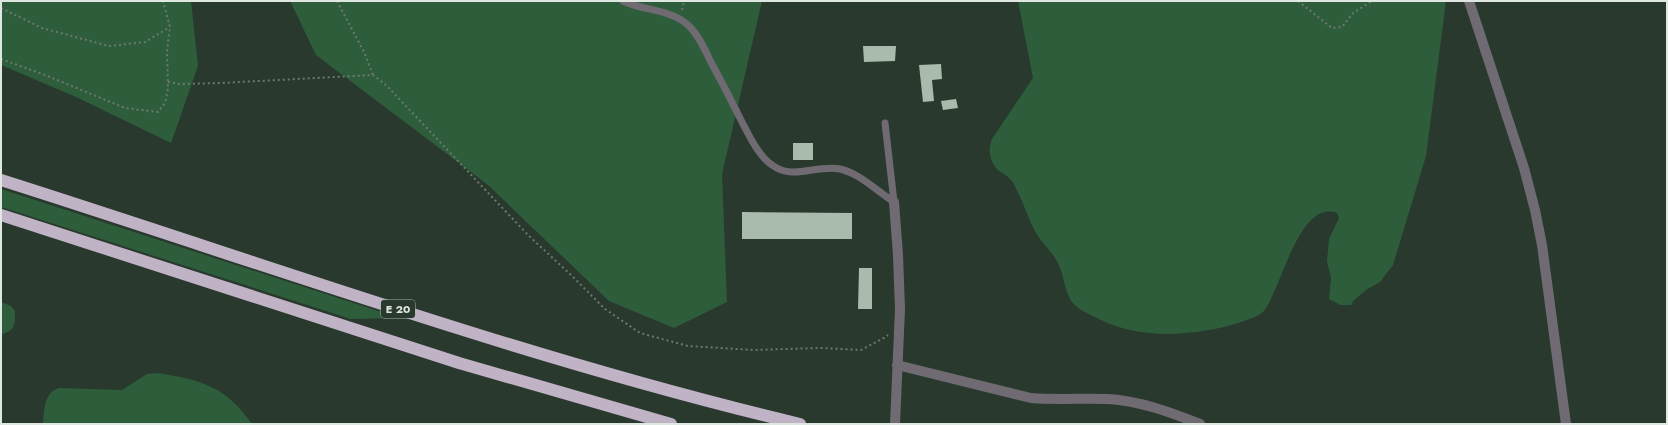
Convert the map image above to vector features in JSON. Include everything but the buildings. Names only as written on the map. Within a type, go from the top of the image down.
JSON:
[{"type":"highway","name":"E 20","points":[[1,180],[501,341],[637,381],[800,424]]},
{"type":"highway","points":[[1,215],[459,363],[671,424]]},
{"type":"street","points":[[1469,1],[1524,168],[1535,210],[1542,245],[1566,424]]},
{"type":"street","points":[[894,202],[898,255],[899,322],[895,424]]},
{"type":"street","points":[[897,365],[1032,398],[1050,400],[1108,399],[1135,403],[1172,413],[1200,424]]},
{"type":"lane","points":[[623,1],[638,7],[670,15],[688,25],[701,43],[749,136],[762,156],[772,165],[780,170],[790,172],[804,172],[830,168],[840,169],[855,175],[894,202]]},
{"type":"lane","points":[[885,123],[894,202]]},
{"type":"path","points":[[1,59],[46,75],[125,108],[142,112],[158,112],[165,103],[168,89],[167,50],[170,27],[163,1]]},
{"type":"path","points":[[337,1],[364,52],[373,75],[387,86],[528,235],[605,309],[640,333],[688,346],[753,350],[820,348],[861,350],[884,338],[899,322]]},
{"type":"path","points":[[1298,1],[1332,28],[1342,27],[1353,13],[1372,1]]},
{"type":"path","points":[[1,8],[42,28],[109,46],[145,42],[170,27]]},
{"type":"path","points":[[168,82],[180,84],[221,83],[373,75]]},
{"type":"green space","points":[[1,1],[191,1],[198,66],[171,143],[76,97],[1,65]]},
{"type":"green space","points":[[290,1],[762,1],[722,174],[727,302],[674,328],[609,301],[488,185],[316,55]]},
{"type":"green space","points":[[1018,1],[1446,1],[1426,156],[1393,265],[1380,282],[1366,290],[1353,301],[1351,305],[1340,305],[1329,299],[1331,278],[1327,261],[1329,239],[1339,218],[1337,213],[1323,212],[1312,220],[1301,233],[1270,301],[1263,312],[1253,318],[1214,329],[1178,334],[1163,334],[1134,331],[1119,327],[1079,309],[1070,298],[1058,263],[1036,233],[1014,184],[1008,177],[996,168],[990,154],[992,139],[1033,78]]},
{"type":"green space","points":[[1,189],[400,318],[351,319],[1,207]]},
{"type":"green space","points":[[1,302],[11,306],[15,311],[14,326],[7,333],[2,334]]},
{"type":"green space","points":[[157,373],[200,382],[211,387],[232,401],[252,424],[43,424],[46,403],[50,393],[54,390],[59,388],[122,390],[147,374]]}]
